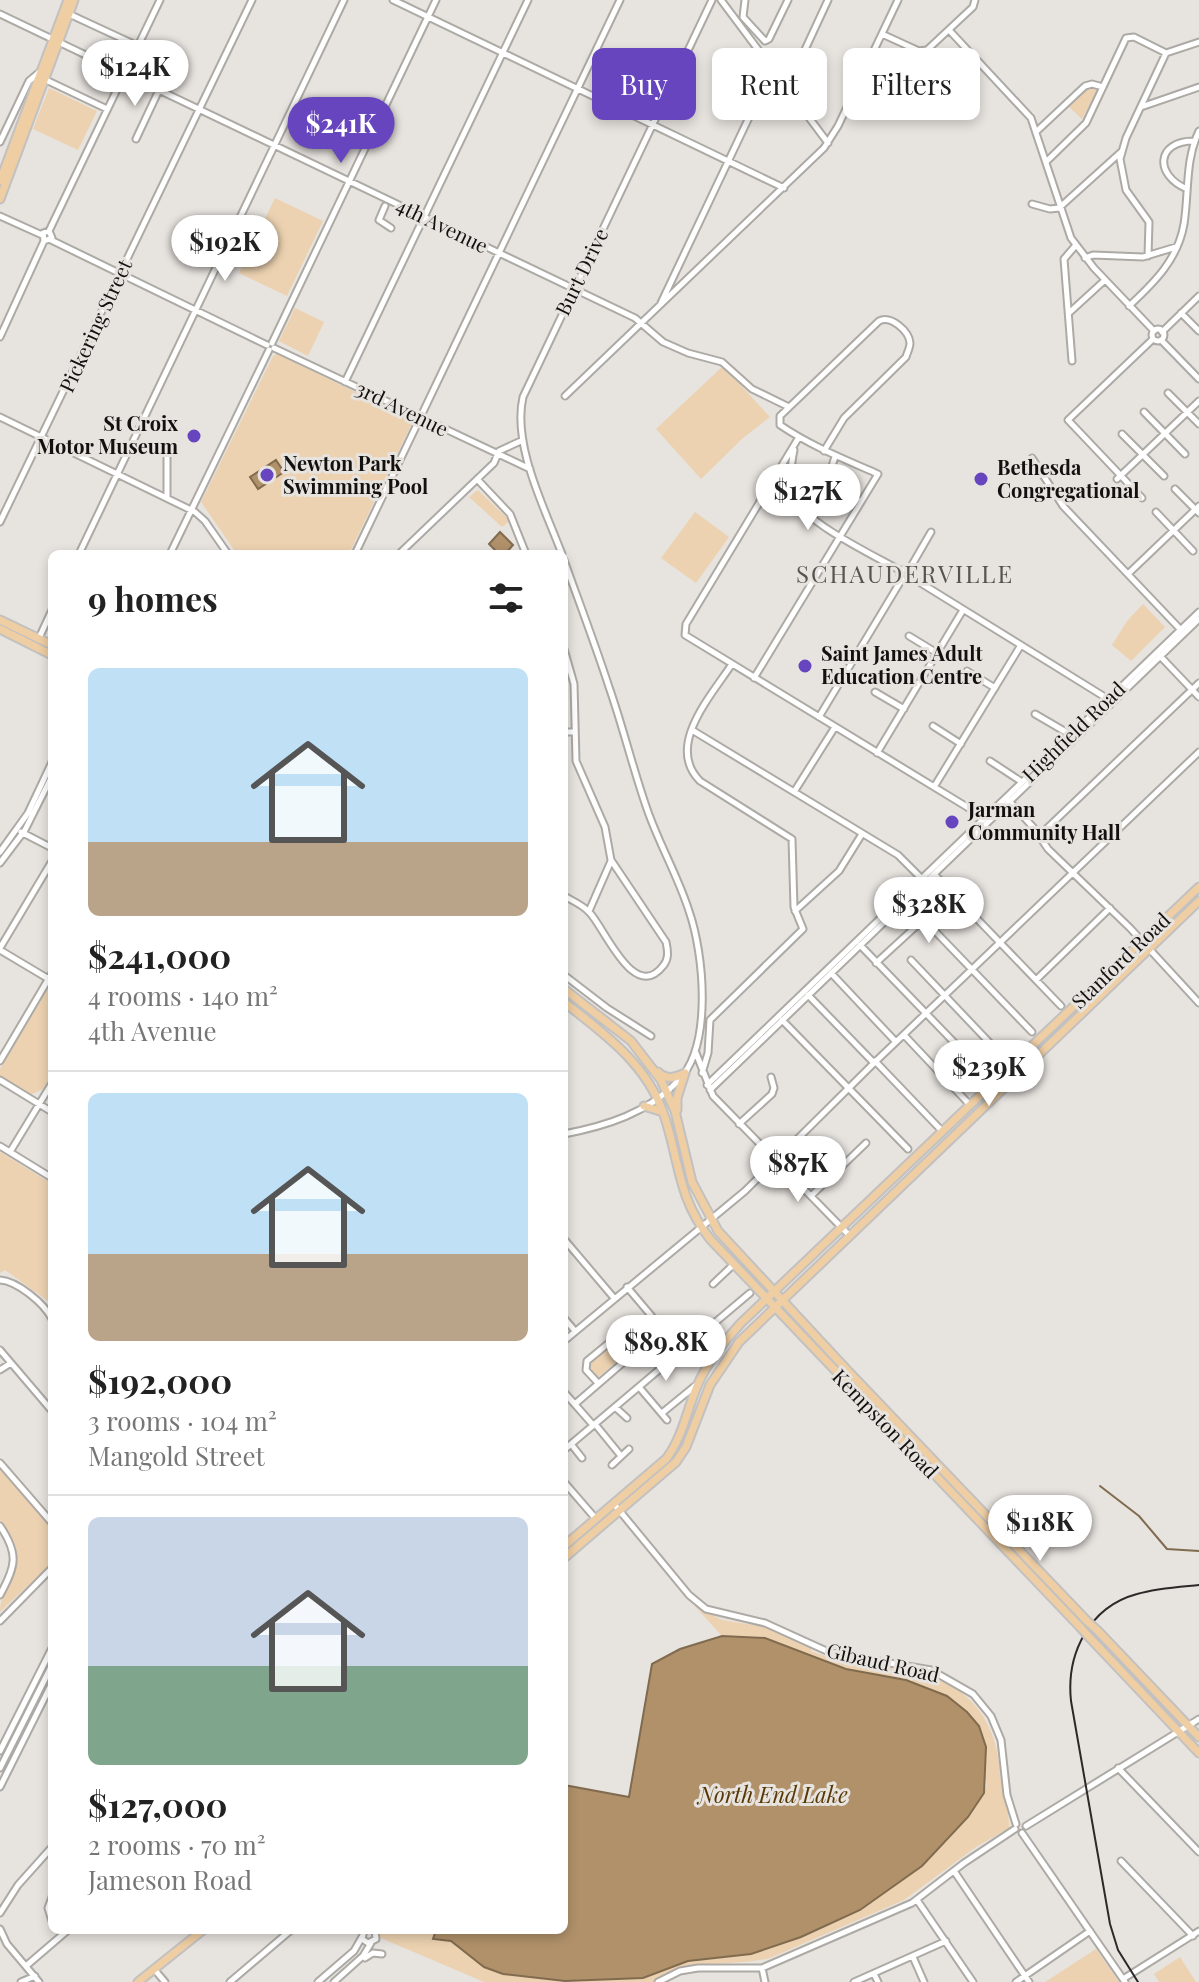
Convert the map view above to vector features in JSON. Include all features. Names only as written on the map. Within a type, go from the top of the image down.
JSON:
[{"type":"main road","points":[[0,181],[42,71],[69,14],[71,0]]},
{"type":"main road","points":[[0,199],[46,80],[71,0]]},
{"type":"main road","points":[[0,620],[48,643]]},
{"type":"main road","points":[[0,629],[48,653]]},
{"type":"main road","name":"Stanford Road","points":[[741,1323],[1199,887]]},
{"type":"main road","name":"Stanford Road","points":[[616,1508],[680,1457],[719,1370],[739,1342],[1199,901]]},
{"type":"main road","points":[[568,992],[631,1041],[663,1076],[675,1077],[685,1073]]},
{"type":"main road","name":"Kempston Road","points":[[568,1005],[628,1055],[657,1098],[690,1209],[754,1292],[766,1299],[1199,1753]]},
{"type":"main road","name":"Kempston Road","points":[[645,1057],[667,1091],[692,1182],[710,1219],[735,1251],[1199,1737]]},
{"type":"main road","points":[[678,1123],[677,1098],[685,1073]]},
{"type":"main road","points":[[644,1106],[663,1112]]},
{"type":"main road","points":[[568,1548],[616,1508],[671,1452],[698,1383],[716,1353],[759,1301],[754,1292]]},
{"type":"main road","points":[[568,1548],[596,1519],[616,1508]]},
{"type":"main road","points":[[138,1982],[200,1934]]},
{"type":"main road","points":[[145,1982],[155,1970]]},
{"type":"street","points":[[0,337],[46,239],[44,231],[49,231],[160,0]]},
{"type":"street","name":"Pickering Street","points":[[0,522],[252,0]]},
{"type":"street","points":[[81,550],[344,0]]},
{"type":"street","points":[[393,0],[784,188]]},
{"type":"street","points":[[173,550],[436,0]]},
{"type":"street","points":[[345,382],[528,0]]},
{"type":"street","points":[[357,550],[620,0]]},
{"type":"street","name":"Burt Drive","points":[[561,550],[523,440],[521,412],[524,394],[712,0]]},
{"type":"street","points":[[721,0],[756,48]]},
{"type":"street","points":[[745,0],[743,17],[765,41],[769,39],[788,0]]},
{"type":"street","points":[[806,48],[828,0]]},
{"type":"street","points":[[565,396],[828,143],[898,0]]},
{"type":"street","points":[[882,34],[919,51],[927,50],[973,7],[975,1]]},
{"type":"street","name":"4th Avenue","points":[[0,14],[635,318],[639,324],[676,348],[722,362],[752,389],[789,407]]},
{"type":"street","points":[[69,14],[138,46]]},
{"type":"street","points":[[949,30],[1025,110],[1037,131],[1059,208],[1085,258],[1154,331],[1162,332]]},
{"type":"street","points":[[1046,162],[1083,126],[1125,39],[1132,37],[1166,53],[1199,42]]},
{"type":"street","points":[[1148,256],[1149,222],[1124,186],[1121,151],[1166,53]]},
{"type":"street","points":[[0,142],[31,78],[42,71]]},
{"type":"street","points":[[46,80],[107,109]]},
{"type":"street","points":[[1037,131],[1085,86],[1103,87]]},
{"type":"street","points":[[1140,108],[1199,87]]},
{"type":"street","points":[[136,139],[159,90]]},
{"type":"street","points":[[660,305],[748,120]]},
{"type":"street","points":[[811,120],[828,143]]},
{"type":"street","points":[[1129,306],[1166,269],[1176,247],[1183,228],[1189,164],[1199,131]]},
{"type":"street","points":[[1187,189],[1170,178],[1163,161],[1172,148],[1194,141]]},
{"type":"street","points":[[1032,204],[1059,208],[1121,151]]},
{"type":"street","points":[[1189,164],[1199,164]]},
{"type":"street","points":[[385,206],[379,220],[391,228]]},
{"type":"street","name":"3rd Avenue","points":[[0,216],[531,470]]},
{"type":"street","points":[[1072,361],[1064,259],[1076,245]]},
{"type":"street","points":[[1085,258],[1093,255],[1148,256],[1176,247]]},
{"type":"street","points":[[1070,312],[1105,280]]},
{"type":"street","points":[[669,283],[675,292]]},
{"type":"street","points":[[1161,340],[1162,332],[1199,296]]},
{"type":"street","points":[[1181,313],[1199,331]]},
{"type":"street","points":[[754,678],[878,474],[835,457],[824,451],[799,437],[779,423],[780,416],[881,320],[891,319],[909,340],[906,357],[844,418],[824,451]]},
{"type":"street","points":[[1142,498],[1119,478],[1068,422],[1153,339],[1154,331]]},
{"type":"street","points":[[1153,339],[1161,340],[1199,379]]},
{"type":"street","points":[[1168,393],[1199,424]]},
{"type":"street","points":[[1119,478],[1199,401]]},
{"type":"street","points":[[1144,412],[1185,454]]},
{"type":"street","points":[[0,417],[191,510],[205,521],[225,550]]},
{"type":"street","points":[[1122,434],[1164,476]]},
{"type":"street","points":[[799,437],[686,624],[685,633],[986,819]]},
{"type":"street","points":[[403,550],[494,463],[501,450],[523,440]]},
{"type":"street","points":[[795,445],[791,479],[801,507],[841,536],[901,571],[909,570]]},
{"type":"street","points":[[167,457],[167,498]]},
{"type":"street","points":[[835,457],[831,479],[861,502]]},
{"type":"street","points":[[1032,458],[1063,506],[1183,631]]},
{"type":"street","points":[[777,475],[791,479]]},
{"type":"street","points":[[477,479],[510,514],[524,550]]},
{"type":"street","points":[[1128,574],[1198,509],[1175,489]]},
{"type":"street","points":[[1156,512],[1193,551]]},
{"type":"street","points":[[931,532],[909,570],[911,577],[1108,699]]},
{"type":"street","points":[[568,571],[609,685],[647,810],[688,907],[697,936],[703,975],[695,1048],[685,1073],[657,1098],[611,1124],[568,1133]]},
{"type":"street","points":[[819,717],[902,579],[901,571]]},
{"type":"street","points":[[902,579],[911,577]]},
{"type":"street","points":[[877,753],[963,610]]},
{"type":"street","name":"Highfield Road","points":[[708,1088],[921,878],[1159,655],[1199,612]]},
{"type":"street","points":[[39,638],[48,619]]},
{"type":"street","name":"Highfield Road","points":[[1183,631],[1199,619]]},
{"type":"street","points":[[909,636],[937,653]]},
{"type":"street","points":[[934,787],[1021,645]]},
{"type":"street","points":[[1159,655],[1199,697]]},
{"type":"street","name":"Highfield Road","points":[[1007,799],[1108,699],[1159,655]]},
{"type":"street","points":[[568,663],[574,684],[575,756],[605,827],[611,860],[666,942],[667,959],[659,970],[644,976],[630,971],[589,911],[568,898]]},
{"type":"street","points":[[702,1073],[707,1061],[710,1020],[799,935],[803,926],[795,911],[792,839],[696,777],[689,767],[686,754],[692,730],[732,664]]},
{"type":"street","points":[[967,671],[995,688]]},
{"type":"street","points":[[1040,835],[1199,683]]},
{"type":"street","points":[[875,692],[904,709]]},
{"type":"street","points":[[1035,714],[1071,735]]},
{"type":"street","points":[[933,726],[961,744]]},
{"type":"street","points":[[794,792],[835,727]]},
{"type":"street","points":[[692,730],[901,858],[921,878]]},
{"type":"street","points":[[568,732],[574,732]]},
{"type":"street","points":[[568,1337],[745,1191],[874,1062],[1199,752]]},
{"type":"street","points":[[990,761],[1022,782]]},
{"type":"street","points":[[0,852],[22,830],[48,771]]},
{"type":"street","points":[[0,863],[48,783]]},
{"type":"street","points":[[1007,799],[1040,835],[1048,849],[1110,908],[1199,1003]]},
{"type":"street","name":"Highfield Road","points":[[708,1088],[934,874],[986,819]]},
{"type":"street","points":[[22,830],[48,846]]},
{"type":"street","points":[[795,911],[839,871],[862,834]]},
{"type":"street","points":[[589,911],[611,860]]},
{"type":"street","points":[[48,868],[0,949],[48,976]]},
{"type":"street","points":[[934,874],[1061,1006]]},
{"type":"street","points":[[906,901],[1032,1032]]},
{"type":"street","points":[[1036,980],[1110,908]]},
{"type":"street","points":[[876,963],[924,919]]},
{"type":"street","points":[[860,945],[1000,1090]]},
{"type":"street","points":[[911,960],[1006,1060]]},
{"type":"street","points":[[830,973],[896,1042]]},
{"type":"street","points":[[568,978],[651,1036]]},
{"type":"street","points":[[0,1061],[48,983]]},
{"type":"street","points":[[808,995],[943,1132]]},
{"type":"street","points":[[782,1020],[908,1149]]},
{"type":"street","points":[[904,1035],[970,1105]]},
{"type":"street","points":[[695,1048],[708,1088],[739,1124],[849,1235]]},
{"type":"street","points":[[739,1124],[772,1094],[771,1077]]},
{"type":"street","points":[[0,1080],[48,1109]]},
{"type":"street","points":[[10,1152],[48,1090]]},
{"type":"street","points":[[811,1196],[866,1143]]},
{"type":"street","points":[[0,1146],[48,1176]]},
{"type":"street","points":[[568,1244],[614,1298]]},
{"type":"street","points":[[713,1284],[733,1265]]},
{"type":"street","points":[[0,1280],[9,1281],[48,1312]]},
{"type":"street","points":[[627,1287],[681,1351]]},
{"type":"street","points":[[568,1447],[754,1292]]},
{"type":"street","points":[[568,1323],[575,1331]]},
{"type":"street","points":[[575,1404],[662,1329]]},
{"type":"street","points":[[598,1383],[585,1365],[596,1353],[622,1333],[639,1349]]},
{"type":"street","points":[[0,1350],[48,1406]]},
{"type":"street","points":[[0,1370],[11,1363]]},
{"type":"street","points":[[662,1413],[698,1383]]},
{"type":"street","points":[[639,1387],[667,1420]]},
{"type":"street","points":[[568,1396],[621,1456]]},
{"type":"street","points":[[615,1407],[627,1418]]},
{"type":"street","points":[[571,1444],[582,1458]]},
{"type":"street","points":[[612,1465],[629,1449]]},
{"type":"street","points":[[0,1463],[48,1518]]},
{"type":"street","points":[[568,1487],[596,1519]]},
{"type":"street","name":"Gibaud Road","points":[[616,1508],[689,1595],[706,1609],[765,1623],[831,1653],[931,1670],[967,1689],[985,1706],[998,1730],[1004,1752],[1007,1795],[1020,1827]]},
{"type":"street","points":[[0,1526],[10,1540],[14,1556],[11,1574],[0,1595]]},
{"type":"street","points":[[0,1621],[48,1572]]},
{"type":"street","points":[[16,1756],[1,1748],[48,1656]]},
{"type":"street","points":[[0,1768],[48,1673]]},
{"type":"street","points":[[0,1787],[48,1691]]},
{"type":"street","points":[[658,1982],[680,1971],[698,1968],[762,1968],[917,1900],[1020,1827],[1199,1719]]},
{"type":"street","points":[[1118,1768],[1199,1852]]},
{"type":"street","points":[[1020,1827],[1124,1981],[1196,1934],[1121,1861]]},
{"type":"street","points":[[0,1913],[8,1897],[48,1852]]},
{"type":"street","points":[[954,1871],[1029,1982]]},
{"type":"street","points":[[917,1900],[973,1982]]},
{"type":"street","points":[[0,1929],[7,1944],[37,1979],[21,1982]]},
{"type":"street","points":[[1016,1982],[1090,1931]]},
{"type":"street","points":[[26,1966],[60,1934]]},
{"type":"street","points":[[230,1982],[286,1934]]},
{"type":"street","points":[[362,1934],[366,1942],[371,1943]]},
{"type":"street","points":[[318,1982],[353,1953],[362,1934]]},
{"type":"street","points":[[334,1982],[366,1953],[376,1934]]},
{"type":"street","points":[[854,1982],[946,1941]]},
{"type":"street","points":[[352,1967],[373,1953],[382,1954]]},
{"type":"street","points":[[913,1957],[924,1982]]},
{"type":"street","points":[[762,1968],[765,1982]]},
{"type":"street","points":[[155,1970],[165,1982]]},
{"type":"street","points":[[874,1974],[878,1982]]},
{"type":"shaded area","points":[[1087,87],[1097,90],[1082,119],[1068,106]]},
{"type":"shaded area","points":[[49,88],[97,111],[78,150],[33,129]]},
{"type":"shaded area","points":[[275,198],[323,221],[287,296],[239,273]]},
{"type":"shaded area","points":[[295,308],[324,322],[308,356],[279,341]]},
{"type":"shaded area","points":[[277,354],[409,418],[412,423],[351,550],[234,550],[201,502],[273,356]]},
{"type":"shaded area","points":[[723,366],[770,417],[743,438],[701,479],[656,429]]},
{"type":"shaded area","points":[[478,490],[510,521],[502,527],[469,497]]},
{"type":"shaded area","points":[[695,512],[729,537],[696,583],[661,558]]},
{"type":"shaded area","points":[[1143,604],[1165,627],[1131,661],[1112,645],[1127,621]]},
{"type":"shaded area","points":[[48,989],[48,1081],[43,1089],[30,1095],[0,1076],[0,1069]]},
{"type":"shaded area","points":[[0,1152],[48,1182],[48,1301],[5,1270],[0,1273]]},
{"type":"shaded area","points":[[621,1336],[634,1348],[597,1378],[588,1364]]},
{"type":"shaded area","points":[[0,1470],[48,1524],[48,1567],[0,1612],[17,1553],[0,1520]]},
{"type":"shaded area","points":[[694,1605],[722,1620],[765,1627],[825,1656],[916,1672],[958,1690],[974,1704],[987,1723],[996,1746],[1009,1828],[976,1847],[904,1900],[770,1958],[681,1969],[653,1982],[484,1982],[375,1934],[434,1934],[437,1939],[451,1941],[483,1967],[503,1974],[565,1981],[643,1978],[688,1961],[751,1954],[801,1937],[860,1910],[984,1792],[987,1785],[967,1712],[947,1696],[906,1680],[846,1669],[765,1638],[722,1636]]},
{"type":"shaded area","points":[[1096,1949],[1119,1982],[1045,1982]]},
{"type":"shaded area","points":[[1180,1957],[1196,1982],[1159,1982],[1154,1974]]},
{"type":"water","name":"Newton Park Swimming Pool","points":[[276,460],[284,472],[258,489],[250,477]]},
{"type":"water","points":[[500,532],[513,545],[509,550],[495,550],[489,544]]},
{"type":"water","name":"North End Lake","points":[[722,1636],[765,1638],[846,1669],[906,1680],[947,1696],[979,1726],[986,1747],[984,1793],[968,1817],[922,1866],[860,1910],[801,1937],[751,1954],[688,1961],[643,1978],[565,1981],[503,1974],[484,1967],[451,1941],[433,1939],[435,1934],[568,1934],[568,1786],[629,1797],[652,1664],[680,1649]]},
{"type":"waterway","points":[[1100,1486],[1139,1516],[1167,1549],[1199,1551]]},
{"type":"railway","points":[[1138,1982],[1118,1950],[1110,1924],[1071,1701],[1072,1666],[1084,1635],[1094,1621],[1120,1600],[1145,1592],[1199,1585]]},
{"type":"place","name":"St Croix Motor Museum","points":[[194,436]]},
{"type":"place","name":"Newton Park Swimming Pool","points":[[267,475]]},
{"type":"place","name":"Bethesda Congregational","points":[[981,479]]},
{"type":"place","name":"Saint James Adult Education Centre","points":[[805,666]]},
{"type":"place","name":"Jarman Community Hall","points":[[952,822]]},
{"type":"district","name":"SCHAUDERVILLE","points":[[905,575]]}]
